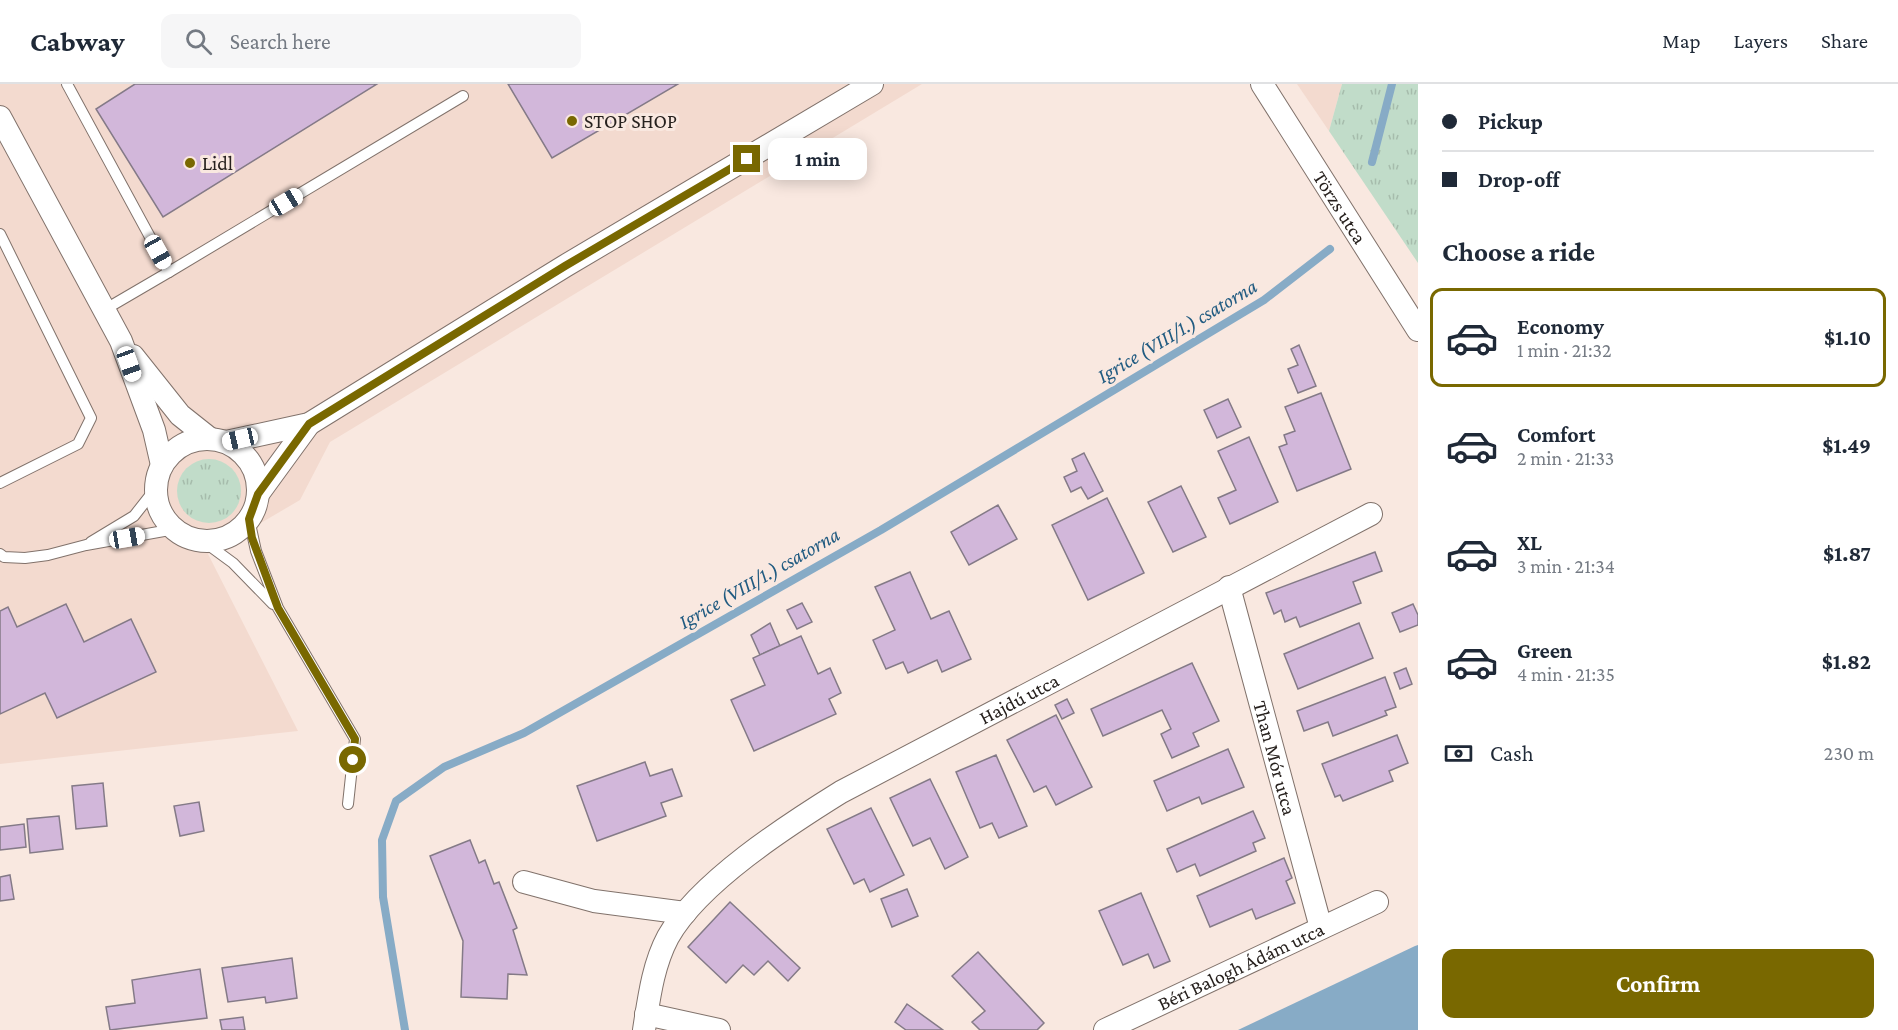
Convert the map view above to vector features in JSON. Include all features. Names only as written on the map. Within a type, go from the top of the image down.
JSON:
[{"type":"street","points":[[309,424],[258,494],[249,519],[234,533],[203,541],[188,537],[175,529],[160,510],[156,488],[162,465],[177,448],[198,439],[218,440],[309,424],[565,266],[872,84]]},
{"type":"street","name":"Törzs utca","points":[[1263,84],[1418,330]]},
{"type":"street","points":[[0,117],[121,341],[154,430],[162,465]]},
{"type":"street","points":[[121,341],[180,415],[244,454],[251,462],[258,483],[258,494]]},
{"type":"street","name":"Hajdú utca","points":[[645,1022],[652,979],[668,937],[685,913],[775,833],[841,792],[1371,514]]},
{"type":"street","name":"Than Mór utca","points":[[1229,587],[1321,928]]},
{"type":"street","points":[[524,882],[594,901],[685,913]]},
{"type":"street","name":"Béri Balogh Ádám utca","points":[[1105,1030],[1377,902]]},
{"type":"street","points":[[645,1022],[719,1030]]},
{"type":"lane","points":[[67,84],[169,272]]},
{"type":"lane","points":[[104,310],[463,96]]},
{"type":"lane","points":[[0,234],[91,418],[78,444],[0,483]]},
{"type":"lane","points":[[86,545],[134,516],[156,488]]},
{"type":"lane","points":[[249,519],[256,551],[278,608],[355,739],[348,804]]},
{"type":"lane","points":[[0,554],[4,557],[25,558],[175,529]]},
{"type":"lane","points":[[203,541],[233,563],[278,608]]},
{"type":"shaded area","points":[[0,84],[922,84],[330,442],[300,500],[208,554],[298,731],[0,764]]},
{"type":"shaded area","points":[[1297,84],[1342,84],[1329,131]]},
{"type":"green space","points":[[1342,84],[1418,84],[1418,263],[1329,131]]},
{"type":"green space","points":[[209,459],[227,465],[235,473],[241,491],[235,509],[227,517],[209,523],[191,517],[183,509],[177,491],[183,473],[191,465]]},
{"type":"water","points":[[1418,945],[1418,1030],[1238,1030],[1415,946]]},
{"type":"building","name":"Lidl","points":[[135,84],[377,84],[163,217],[96,109]]},
{"type":"building","name":"STOP SHOP","points":[[508,84],[678,84],[552,158]]},
{"type":"building","points":[[1299,345],[1316,386],[1298,393],[1288,369],[1298,365],[1291,349]]},
{"type":"building","points":[[1321,393],[1351,469],[1297,491],[1279,447],[1287,444],[1284,435],[1295,431],[1285,407]]},
{"type":"building","points":[[1228,399],[1241,427],[1217,438],[1204,410]]},
{"type":"building","points":[[1249,437],[1278,502],[1230,524],[1218,498],[1236,490],[1218,451]]},
{"type":"building","points":[[1084,453],[1103,491],[1088,499],[1081,487],[1071,492],[1064,477],[1077,471],[1072,459]]},
{"type":"building","points":[[1181,486],[1206,537],[1173,552],[1148,502]]},
{"type":"building","points":[[1107,498],[1144,573],[1088,600],[1052,525]]},
{"type":"building","points":[[998,505],[1017,539],[969,565],[951,532]]},
{"type":"building","points":[[1375,552],[1382,571],[1353,582],[1361,603],[1300,627],[1296,617],[1285,622],[1281,610],[1274,614],[1266,593]]},
{"type":"building","points":[[910,572],[931,619],[949,611],[971,659],[942,672],[937,660],[908,673],[903,662],[886,669],[873,640],[895,630],[875,587]]},
{"type":"building","points":[[802,603],[812,622],[797,629],[787,610]]},
{"type":"building","points":[[66,604],[84,642],[131,619],[156,672],[57,718],[45,693],[0,714],[0,611],[8,607],[17,627]]},
{"type":"building","points":[[1413,604],[1418,615],[1418,625],[1400,632],[1392,613]]},
{"type":"building","points":[[770,623],[780,646],[760,655],[751,635]]},
{"type":"building","points":[[1359,623],[1373,658],[1298,689],[1284,654]]},
{"type":"building","points":[[801,636],[818,674],[830,668],[841,693],[829,699],[836,714],[754,751],[731,700],[765,685],[753,658]]},
{"type":"building","points":[[1192,663],[1219,721],[1193,733],[1199,746],[1172,758],[1161,734],[1171,729],[1162,710],[1103,736],[1091,709]]},
{"type":"building","points":[[1406,668],[1412,684],[1400,689],[1394,673]]},
{"type":"building","points":[[1385,677],[1396,707],[1385,711],[1387,715],[1333,736],[1328,722],[1304,731],[1297,711]]},
{"type":"building","points":[[1067,699],[1074,713],[1062,719],[1055,705]]},
{"type":"building","points":[[1056,715],[1092,787],[1056,805],[1046,786],[1034,792],[1007,740]]},
{"type":"building","points":[[1397,735],[1408,763],[1389,771],[1393,781],[1343,801],[1340,795],[1335,797],[1322,764]]},
{"type":"building","points":[[1228,749],[1244,787],[1202,804],[1199,797],[1167,811],[1154,781]]},
{"type":"building","points":[[996,755],[1027,826],[999,838],[992,823],[980,828],[956,772]]},
{"type":"building","points":[[645,762],[650,776],[672,769],[682,796],[661,803],[666,816],[597,841],[577,786]]},
{"type":"building","points":[[930,779],[968,857],[945,869],[930,838],[913,846],[890,798]]},
{"type":"building","points":[[103,783],[107,826],[76,829],[72,786]]},
{"type":"building","points":[[199,802],[204,831],[180,836],[174,806]]},
{"type":"building","points":[[871,808],[904,875],[870,892],[864,879],[854,884],[827,829]]},
{"type":"building","points":[[1253,811],[1265,838],[1253,843],[1256,851],[1200,876],[1195,864],[1177,872],[1167,849]]},
{"type":"building","points":[[59,816],[63,849],[30,853],[27,819]]},
{"type":"building","points":[[24,824],[26,847],[0,850],[0,827]]},
{"type":"building","points":[[470,840],[479,863],[485,860],[494,884],[499,882],[517,928],[513,930],[527,975],[508,974],[507,999],[461,997],[463,941],[430,856]]},
{"type":"building","points":[[1284,858],[1292,878],[1286,881],[1295,903],[1256,919],[1252,909],[1210,927],[1197,896]]},
{"type":"building","points":[[10,875],[14,899],[0,901],[0,877]]},
{"type":"building","points":[[907,889],[918,916],[892,927],[881,899]]},
{"type":"building","points":[[1141,893],[1170,961],[1154,968],[1148,954],[1123,965],[1099,911]]},
{"type":"building","points":[[730,902],[800,968],[788,981],[768,961],[754,975],[743,965],[726,983],[688,947]]},
{"type":"building","points":[[978,952],[1044,1023],[1037,1030],[980,1030],[972,1022],[985,1011],[952,976]]},
{"type":"building","points":[[292,958],[297,998],[266,1003],[265,997],[228,1002],[222,968]]},
{"type":"building","points":[[200,969],[207,1018],[110,1030],[106,1007],[135,1003],[132,980]]},
{"type":"building","points":[[907,1004],[943,1030],[906,1030],[895,1022]]},
{"type":"building","points":[[243,1017],[245,1030],[222,1030],[220,1020]]},
{"type":"waterway","name":"Igrice (VIII/1.) csatorna","points":[[1372,162],[1392,84]]},
{"type":"waterway","name":"Igrice (VIII/1.) csatorna","points":[[405,1030],[383,897],[382,840],[396,801],[444,767],[524,733],[881,530],[1264,300],[1330,249]]},
{"type":"place","name":"STOP SHOP","points":[[572,121]]},
{"type":"place","name":"Lidl","points":[[190,163]]},
{"type":"route","points":[[353,760],[355,739],[278,608],[256,551],[249,519],[258,494],[309,424],[565,266],[747,159]]}]
